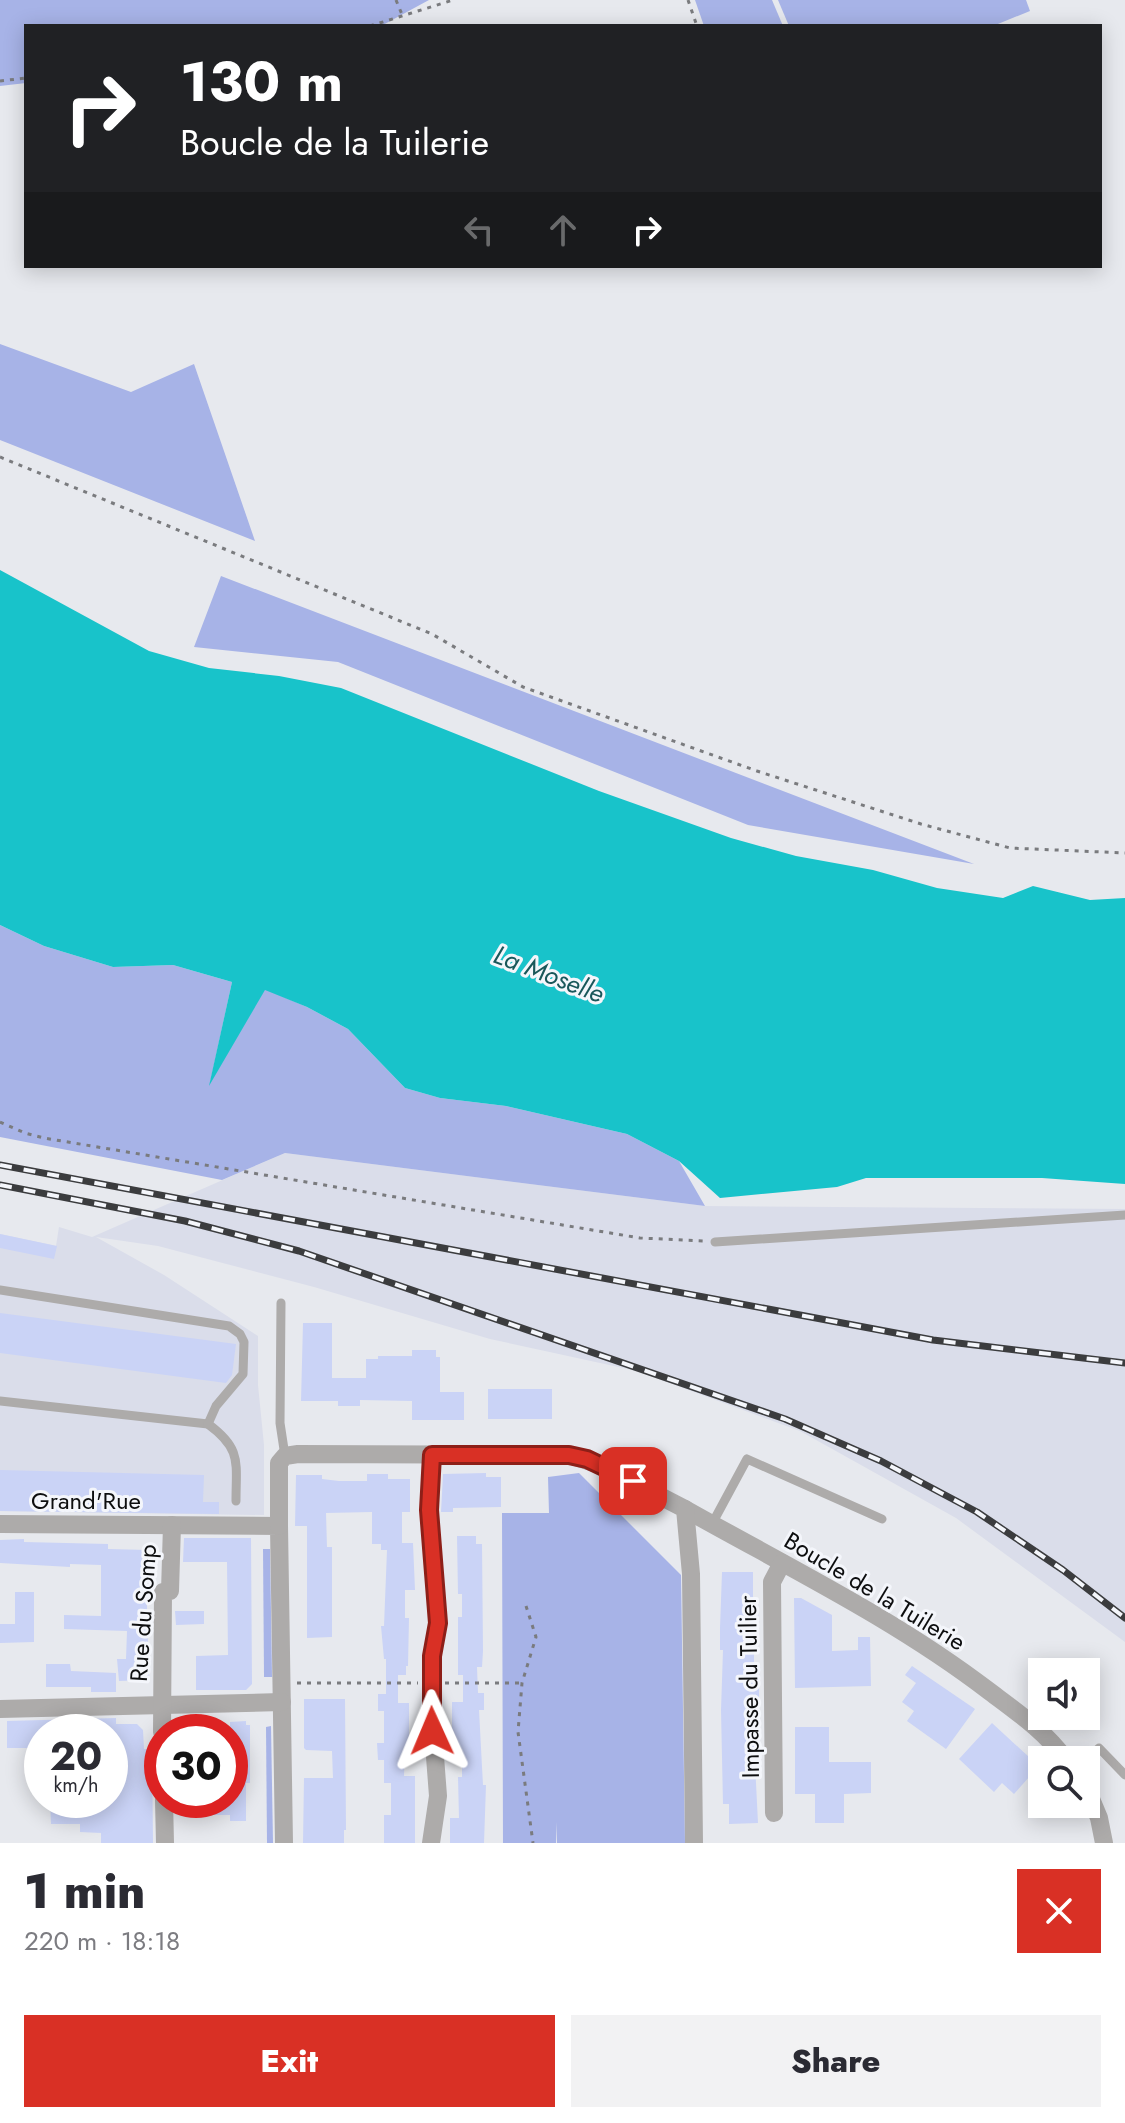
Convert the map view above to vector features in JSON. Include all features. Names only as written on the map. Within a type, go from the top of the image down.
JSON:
[{"type":"street","name":"Boucle de la Tuilerie","points":[[285,1456],[550,1454],[587,1459],[685,1509],[893,1624],[964,1672],[1056,1746]]},
{"type":"street","points":[[431,1843],[438,1796],[432,1731],[432,1656],[438,1623],[429,1510],[432,1455]]},
{"type":"street","points":[[284,1843],[279,1463],[285,1456]]},
{"type":"street","points":[[685,1509],[691,1574],[694,1843]]},
{"type":"street","name":"Grand'Rue","points":[[0,1524],[172,1525]]},
{"type":"street","points":[[172,1525],[279,1526]]},
{"type":"street","name":"Rue du Somp","points":[[162,1705],[163,1592],[170,1591],[172,1525]]},
{"type":"street","name":"Impasse du Tuilier","points":[[774,1813],[772,1582],[782,1563]]},
{"type":"street","name":"Rue du Somp","points":[[0,1709],[162,1705],[282,1693]]},
{"type":"street","points":[[162,1705],[162,1714]]},
{"type":"street","points":[[164,1818],[165,1843]]},
{"type":"street","points":[[1099,1818],[1104,1843]]},
{"type":"lane","points":[[715,1242],[1125,1215]]},
{"type":"lane","points":[[0,1290],[229,1326],[240,1334],[244,1342],[243,1374],[216,1406],[208,1424]]},
{"type":"lane","points":[[281,1303],[280,1423],[285,1456]]},
{"type":"lane","points":[[0,1401],[208,1424],[227,1438],[236,1457],[236,1501]]},
{"type":"lane","points":[[712,1524],[747,1459],[882,1519]]},
{"type":"lane","points":[[1100,1749],[1125,1775]]},
{"type":"path","points":[[396,0],[403,17]]},
{"type":"path","points":[[377,24],[453,0]]},
{"type":"path","points":[[688,0],[696,24]]},
{"type":"path","points":[[0,81],[24,78]]},
{"type":"path","points":[[0,457],[432,634],[523,687],[757,771],[921,824],[1010,848],[1125,853]]},
{"type":"path","points":[[0,1122],[44,1138],[487,1214],[640,1238],[715,1242]]},
{"type":"path","points":[[526,1606],[536,1637],[522,1683],[518,1732],[533,1843]]},
{"type":"path","points":[[282,1693],[432,1683],[522,1683]]},
{"type":"shaded area","points":[[0,0],[429,0],[385,24],[24,24],[24,83],[0,86]]},
{"type":"shaded area","points":[[695,0],[772,0],[782,24],[703,24]]},
{"type":"shaded area","points":[[778,0],[1026,0],[1030,11],[998,24],[788,24]]},
{"type":"shaded area","points":[[0,344],[131,392],[194,364],[255,541],[0,440]]},
{"type":"shaded area","points":[[221,576],[974,864],[748,825],[338,662],[194,647]]},
{"type":"shaded area","points":[[0,925],[44,946],[113,967],[173,965],[232,982],[210,1083],[265,989],[348,1029],[405,1088],[440,1098],[506,1106],[627,1134],[679,1161],[705,1206],[285,1153],[222,1180],[0,1137]]},
{"type":"shaded area","points":[[285,1153],[705,1206],[1125,1209],[1125,1642],[956,1518],[800,1431],[637,1371],[490,1339],[314,1287],[158,1246],[96,1237],[164,1275],[258,1336],[264,1515],[0,1511],[0,1234],[56,1246],[59,1227],[92,1237]]},
{"type":"shaded area","points":[[579,1473],[681,1575],[685,1843],[557,1843],[556,1822],[556,1843],[503,1843],[502,1513],[549,1513],[548,1477]]},
{"type":"shaded area","points":[[263,1549],[270,1549],[272,1677],[264,1677]]},
{"type":"shaded area","points":[[271,1726],[273,1843],[267,1843],[266,1727]]},
{"type":"water","name":"La Moselle","points":[[0,570],[149,651],[209,668],[279,676],[341,688],[599,791],[731,838],[937,888],[1003,898],[1033,886],[1090,900],[1125,898],[1125,1184],[1042,1178],[866,1178],[837,1187],[720,1198],[679,1161],[627,1134],[506,1106],[440,1098],[405,1088],[348,1029],[307,1007],[265,990],[209,1086],[232,982],[173,965],[113,967],[44,946],[0,925]]},
{"type":"building","points":[[0,1234],[57,1246],[54,1259],[0,1248]]},
{"type":"building","points":[[0,1313],[236,1344],[232,1375],[226,1383],[0,1353]]},
{"type":"building","points":[[303,1323],[332,1323],[332,1378],[366,1378],[366,1359],[412,1356],[412,1350],[436,1350],[436,1357],[440,1357],[440,1392],[464,1392],[464,1420],[412,1420],[412,1401],[360,1400],[360,1406],[338,1406],[338,1401],[301,1401]]},
{"type":"building","points":[[488,1389],[552,1389],[552,1419],[488,1419]]},
{"type":"building","points":[[0,1470],[204,1475],[203,1502],[219,1502],[219,1514],[0,1511]]},
{"type":"building","points":[[486,1473],[486,1477],[501,1477],[501,1507],[453,1508],[453,1512],[441,1512],[443,1474]]},
{"type":"building","points":[[367,1474],[388,1474],[388,1479],[410,1479],[410,1512],[402,1512],[402,1543],[413,1543],[415,1590],[405,1590],[405,1618],[409,1618],[408,1666],[406,1675],[398,1675],[398,1703],[409,1703],[409,1750],[405,1750],[404,1776],[415,1776],[415,1843],[384,1843],[384,1815],[391,1815],[391,1783],[384,1783],[384,1760],[378,1760],[377,1743],[384,1743],[384,1711],[378,1711],[378,1694],[386,1694],[386,1659],[381,1626],[384,1626],[387,1550],[381,1550],[381,1544],[372,1544],[372,1512],[326,1513],[327,1547],[332,1547],[332,1637],[307,1638],[307,1526],[295,1526],[296,1475],[367,1481]]},
{"type":"building","points":[[457,1536],[476,1536],[476,1544],[482,1544],[483,1651],[482,1667],[477,1667],[478,1693],[484,1693],[484,1710],[479,1710],[483,1785],[486,1785],[484,1843],[450,1843],[450,1818],[459,1818],[458,1777],[462,1777],[462,1749],[452,1749],[452,1702],[463,1702],[463,1675],[458,1675],[458,1617],[462,1617],[462,1594],[458,1594]]},
{"type":"building","points":[[184,1538],[251,1538],[252,1684],[246,1690],[196,1690],[196,1656],[228,1655],[227,1562],[183,1562]]},
{"type":"building","points":[[24,1539],[24,1542],[108,1544],[108,1549],[148,1550],[149,1680],[119,1681],[117,1659],[126,1659],[127,1631],[64,1629],[64,1615],[101,1616],[101,1565],[70,1564],[70,1567],[0,1563],[0,1540]]},
{"type":"building","points":[[722,1572],[753,1572],[753,1605],[758,1605],[759,1642],[754,1642],[754,1666],[759,1666],[759,1702],[754,1702],[754,1726],[760,1726],[760,1763],[755,1763],[758,1823],[729,1824],[729,1804],[723,1804]]},
{"type":"building","points":[[15,1592],[34,1592],[34,1642],[0,1643],[0,1624],[15,1624]]},
{"type":"building","points":[[794,1598],[801,1598],[832,1615],[832,1651],[858,1650],[858,1637],[870,1637],[871,1686],[795,1688]]},
{"type":"building","points":[[175,1611],[204,1611],[204,1624],[176,1625]]},
{"type":"building","points":[[46,1664],[70,1664],[71,1671],[116,1673],[116,1692],[91,1692],[91,1687],[46,1687]]},
{"type":"building","points":[[912,1666],[975,1709],[946,1749],[907,1721],[914,1711],[902,1702],[916,1683],[905,1675]]},
{"type":"building","points":[[304,1699],[345,1699],[344,1843],[303,1843],[304,1778],[333,1778],[332,1751],[304,1748]]},
{"type":"building","points":[[7,1721],[24,1721],[24,1748],[7,1748]]},
{"type":"building","points":[[992,1723],[1028,1756],[1028,1778],[1014,1794],[1002,1783],[994,1792],[959,1759]]},
{"type":"building","points":[[128,1724],[137,1724],[143,1730],[144,1818],[153,1818],[153,1843],[101,1843],[101,1833],[80,1832],[80,1824],[51,1824],[51,1818],[128,1818]]},
{"type":"building","points":[[248,1725],[250,1725],[248,1783]]},
{"type":"building","points":[[795,1727],[829,1727],[829,1762],[871,1762],[871,1793],[844,1794],[844,1823],[815,1823],[815,1794],[795,1794]]},
{"type":"building","points":[[230,1818],[246,1818],[246,1821],[230,1821]]},
{"type":"railway","points":[[0,1165],[933,1340],[1125,1363]]},
{"type":"railway","points":[[0,1185],[185,1221],[299,1251],[785,1419],[881,1461],[977,1512],[1063,1570],[1125,1618]]},
{"type":"route","points":[[432,1731],[432,1656],[438,1623],[429,1510],[432,1455],[569,1455],[587,1459],[633,1481]]}]
